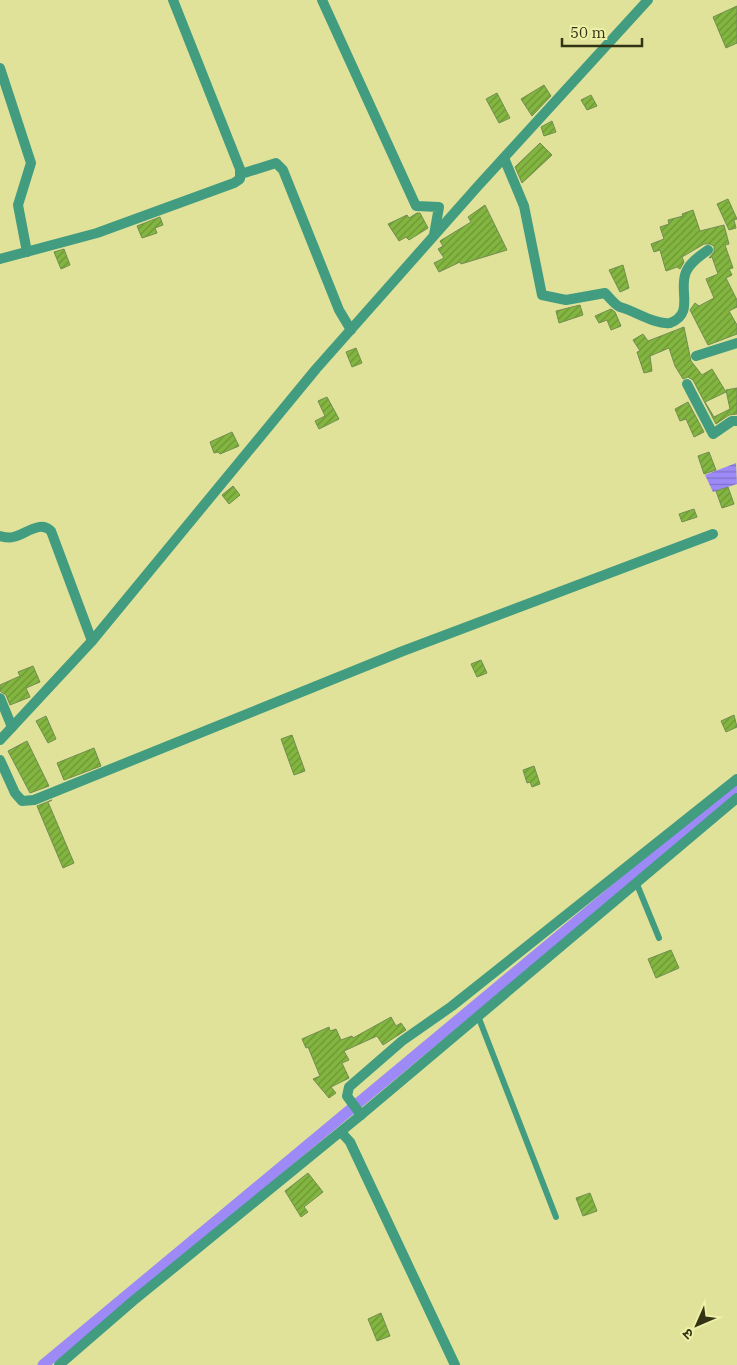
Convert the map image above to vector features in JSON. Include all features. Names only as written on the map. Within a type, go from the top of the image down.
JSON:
[{"type":"street","points":[[0,260],[97,233],[234,183],[240,179],[241,174],[173,0]]},
{"type":"street","points":[[322,0],[416,206],[439,207],[434,236]]},
{"type":"street","points":[[0,740],[92,641],[351,330],[648,0]]},
{"type":"street","points":[[0,68],[31,163],[18,205],[28,252]]},
{"type":"street","points":[[504,158],[524,206],[542,295],[566,300],[605,293],[619,306],[658,321],[670,323],[682,316],[685,310],[684,282],[686,270],[708,250]]},
{"type":"street","points":[[241,174],[276,163],[283,170],[339,310],[351,330]]},
{"type":"street","points":[[696,356],[737,343]]},
{"type":"street","points":[[687,384],[713,434],[732,421],[737,421]]},
{"type":"street","points":[[0,536],[13,537],[40,526],[47,527],[52,532],[92,641]]},
{"type":"street","points":[[0,760],[15,793],[22,801],[34,800],[403,651],[713,534]]},
{"type":"street","points":[[0,698],[12,727]]},
{"type":"street","points":[[358,1111],[347,1096],[349,1087],[402,1042],[452,1006],[737,779]]},
{"type":"street","points":[[59,1365],[140,1295],[340,1132],[358,1111],[478,1016],[737,798]]},
{"type":"street","points":[[340,1132],[350,1142],[454,1365]]},
{"type":"lane","points":[[636,882],[659,938]]},
{"type":"lane","points":[[478,1016],[556,1217]]},
{"type":"shaded area","points":[[736,463],[737,484],[713,492],[705,475]]},
{"type":"building","points":[[737,6],[737,43],[726,48],[713,17]]},
{"type":"building","points":[[544,85],[551,96],[532,116],[521,99]]},
{"type":"building","points":[[497,93],[510,118],[499,123],[486,99]]},
{"type":"building","points":[[591,95],[597,106],[587,110],[581,100]]},
{"type":"building","points":[[552,121],[556,132],[544,136],[541,127]]},
{"type":"building","points":[[540,143],[552,155],[522,183],[515,167]]},
{"type":"building","points":[[728,199],[737,219],[734,220],[736,228],[729,230],[717,204]]},
{"type":"building","points":[[485,205],[507,250],[461,264],[460,262],[439,272],[434,263],[444,258],[438,249],[443,246],[440,241],[471,222],[468,217]]},
{"type":"building","points":[[693,210],[700,231],[724,225],[729,244],[725,245],[733,268],[729,269],[732,275],[726,278],[737,300],[737,307],[729,311],[737,325],[737,334],[708,345],[690,310],[695,303],[699,306],[714,298],[706,279],[718,274],[712,257],[709,258],[714,252],[714,246],[704,244],[682,257],[684,262],[680,269],[677,267],[666,271],[660,250],[654,252],[651,244],[664,239],[660,227],[669,224],[668,220],[683,216],[682,214]]},
{"type":"building","points":[[420,213],[428,228],[409,240],[406,237],[399,241],[388,224],[407,215],[409,218]]},
{"type":"building","points":[[160,217],[163,225],[155,228],[157,233],[142,238],[137,226]]},
{"type":"building","points":[[64,249],[70,265],[61,269],[54,252]]},
{"type":"building","points":[[623,265],[629,288],[620,292],[609,270]]},
{"type":"building","points":[[580,305],[583,315],[559,323],[556,311]]},
{"type":"building","points":[[611,309],[615,312],[621,326],[611,330],[607,320],[599,323],[595,316]]},
{"type":"building","points":[[684,327],[691,361],[702,375],[712,369],[726,392],[705,402],[714,417],[730,409],[726,390],[737,388],[737,414],[729,415],[716,424],[693,380],[688,377],[683,379],[675,366],[669,348],[650,356],[652,371],[644,373],[637,352],[640,351],[633,340],[643,334],[648,341]]},
{"type":"building","points":[[356,348],[362,363],[352,367],[346,352]]},
{"type":"building","points":[[327,397],[339,419],[319,429],[315,421],[325,416],[318,401]]},
{"type":"building","points":[[688,402],[704,432],[694,437],[686,419],[680,421],[675,409]]},
{"type":"building","points":[[232,432],[239,446],[220,454],[218,452],[214,453],[210,442]]},
{"type":"building","points":[[709,452],[716,470],[704,474],[698,456]]},
{"type":"building","points":[[233,486],[240,495],[229,504],[222,495]]},
{"type":"building","points":[[728,487],[734,504],[722,508],[716,491]]},
{"type":"building","points":[[694,509],[697,517],[682,522],[679,514]]},
{"type":"building","points":[[481,660],[487,673],[477,677],[471,664]]},
{"type":"building","points":[[33,666],[40,682],[26,688],[30,697],[10,705],[6,695],[0,691],[0,685],[20,676],[18,672]]},
{"type":"building","points":[[734,715],[737,727],[726,732],[721,721]]},
{"type":"building","points":[[46,716],[56,739],[48,743],[36,721]]},
{"type":"building","points":[[292,735],[305,771],[294,775],[281,739]]},
{"type":"building","points":[[27,741],[49,786],[30,793],[8,751]]},
{"type":"building","points":[[94,748],[101,766],[64,780],[57,763]]},
{"type":"building","points":[[534,766],[540,784],[532,787],[530,782],[527,783],[523,770]]},
{"type":"building","points":[[52,800],[48,802],[74,863],[63,868],[37,806]]},
{"type":"building","points":[[671,950],[679,968],[656,978],[648,959]]},
{"type":"building","points":[[391,1017],[396,1026],[401,1023],[406,1030],[383,1045],[377,1036],[344,1051],[349,1060],[342,1063],[349,1078],[331,1087],[336,1093],[329,1098],[313,1079],[320,1076],[308,1047],[306,1048],[302,1039],[329,1027],[330,1031],[336,1029],[341,1040],[352,1036],[353,1038]]},
{"type":"building","points":[[308,1173],[323,1192],[304,1207],[308,1212],[301,1217],[285,1191]]},
{"type":"building","points":[[590,1193],[597,1211],[583,1216],[576,1198]]},
{"type":"building","points":[[381,1313],[390,1336],[377,1341],[368,1319]]},
{"type":"waterway","points":[[43,1365],[737,788]]}]
